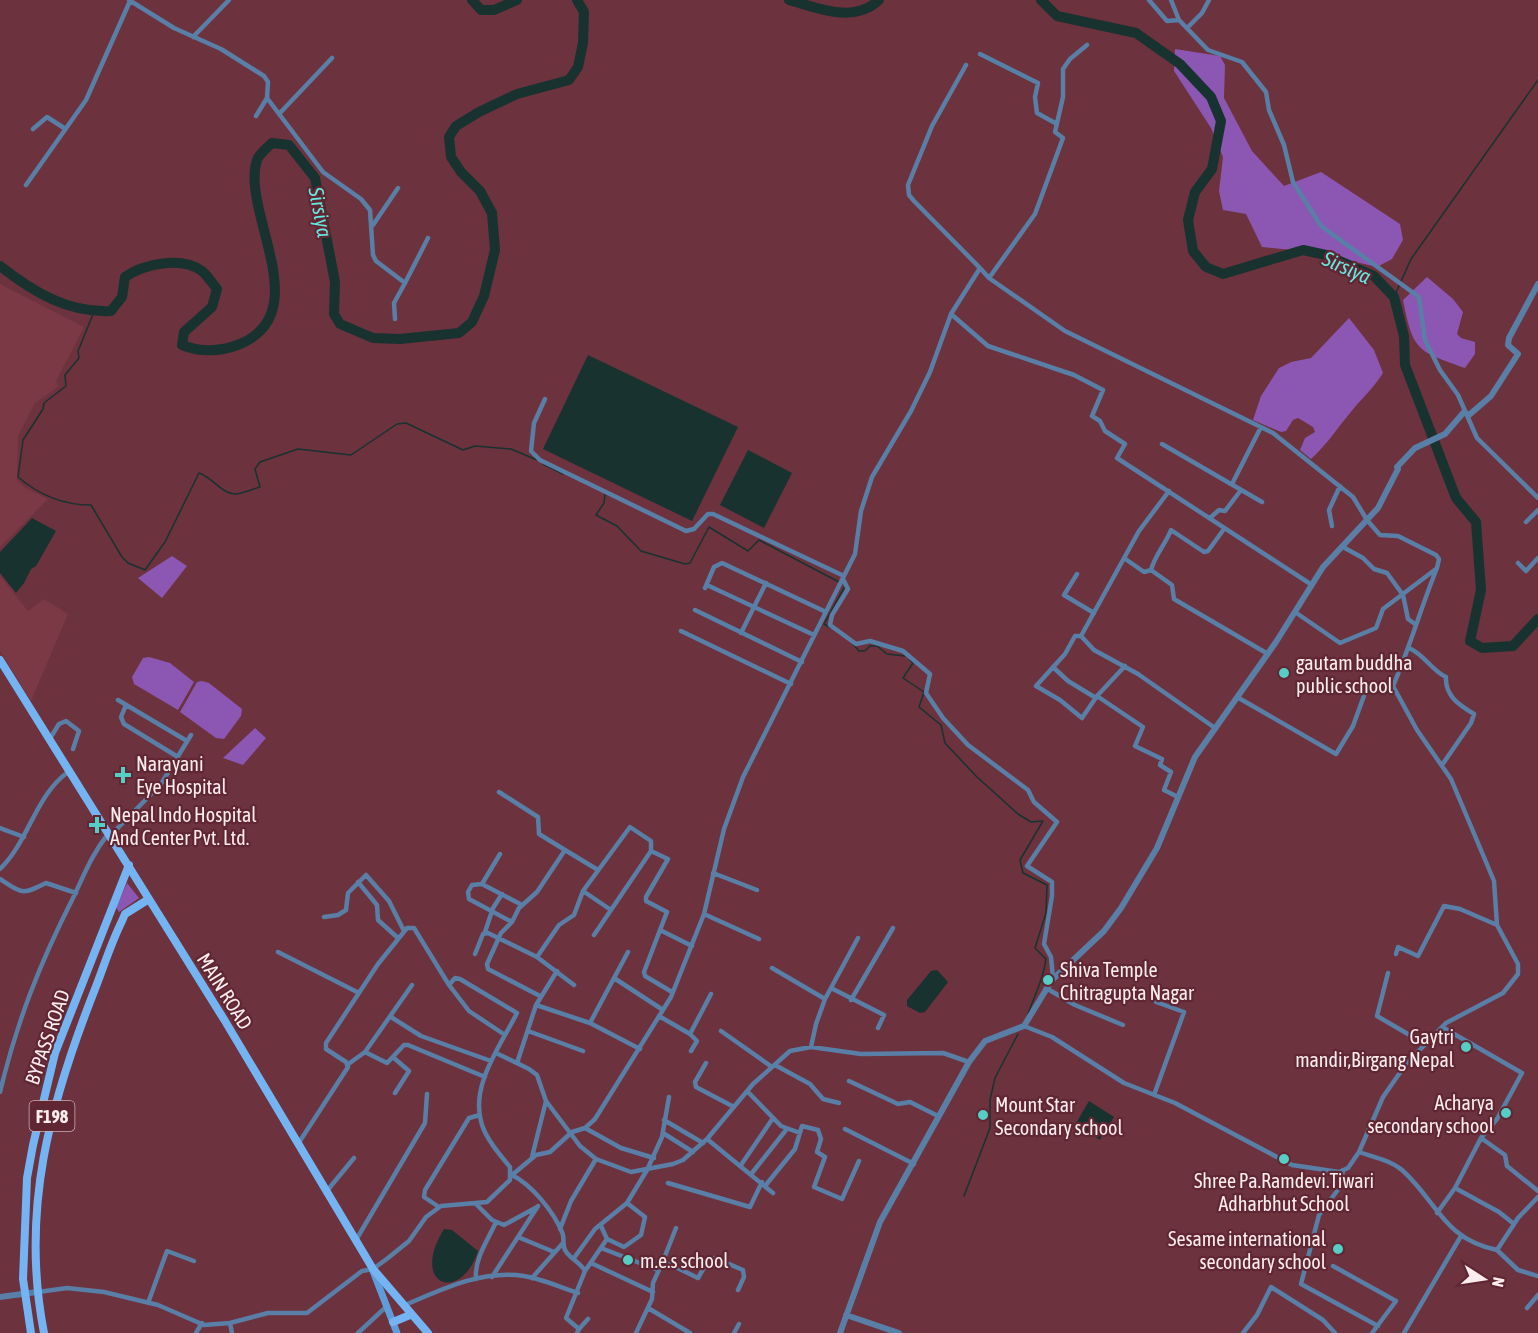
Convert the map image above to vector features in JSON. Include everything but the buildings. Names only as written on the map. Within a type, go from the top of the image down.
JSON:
[{"type":"main road","name":"MAIN ROAD","points":[[0,660],[263,1083],[297,1145],[373,1269],[410,1315],[428,1333]]},
{"type":"main road","name":"F198","points":[[104,933],[129,865]]},
{"type":"main road","name":"F198","points":[[116,936],[125,914],[149,899]]},
{"type":"main road","points":[[104,933],[116,936]]},
{"type":"main road","name":"BYPASS ROAD","points":[[32,1333],[23,1279],[27,1178],[40,1110],[55,1053],[104,933]]},
{"type":"main road","name":"BYPASS ROAD","points":[[44,1333],[37,1292],[35,1211],[53,1113],[67,1059],[116,936]]},
{"type":"main road","points":[[40,1110],[53,1113]]},
{"type":"main road","points":[[373,1269],[397,1333]]},
{"type":"main road","points":[[393,1322],[410,1315]]},
{"type":"street","points":[[26,185],[64,128],[86,100],[130,0],[193,37],[214,45],[264,76],[268,82],[267,98],[256,116]]},
{"type":"street","points":[[193,37],[229,0]]},
{"type":"street","points":[[1149,0],[1167,21],[1179,20]]},
{"type":"street","points":[[1170,0],[1179,20],[1208,50],[1225,58],[1242,62],[1266,92],[1269,110],[1284,145],[1293,182],[1306,206],[1321,226],[1419,297],[1425,340],[1440,370],[1451,383],[1483,447],[1538,498]]},
{"type":"street","points":[[1188,27],[1202,13],[1209,0]]},
{"type":"street","points":[[989,278],[1035,214],[1063,138],[1055,132],[1063,97],[1063,69],[1070,59],[1087,45]]},
{"type":"street","points":[[980,54],[1038,83],[1035,98],[1037,113],[1057,124]]},
{"type":"street","points":[[279,114],[332,58]]},
{"type":"street","points":[[966,65],[932,126],[908,185],[909,195],[989,278],[1073,335],[1261,427],[1300,452],[1353,497],[1367,520],[1380,535],[1398,536],[1436,555],[1439,559],[1437,568],[1393,686]]},
{"type":"street","points":[[267,98],[323,172],[361,198],[370,210],[373,255],[376,261],[405,283]]},
{"type":"street","points":[[33,129],[47,117],[64,128]]},
{"type":"street","points":[[371,227],[398,188]]},
{"type":"street","points":[[395,319],[394,303],[428,238]]},
{"type":"street","points":[[0,1297],[67,1288],[104,1292],[148,1303],[202,1323],[230,1323],[257,1314],[307,1313],[362,1271],[373,1269],[409,1240],[426,1217],[439,1207],[477,1205],[487,1202],[510,1180],[512,1175],[531,1159],[550,1152],[572,1132],[585,1128],[595,1119],[640,1049],[672,993],[704,914],[724,829],[742,777],[842,581],[859,539],[866,490],[930,372],[951,314],[980,268]]},
{"type":"street","points":[[1464,412],[1469,415],[1491,396],[1518,354],[1508,345],[1509,338],[1538,284]]},
{"type":"street","points":[[951,314],[988,346],[1074,375],[1103,390],[1092,416],[1100,421],[1101,428],[1125,444],[1117,459],[1312,585]]},
{"type":"street","points":[[545,399],[531,434],[531,451],[540,460],[686,531],[694,529],[708,514],[713,514],[842,581],[848,589],[832,615],[830,625],[856,644],[875,642],[908,653],[918,666],[930,674],[926,693],[943,718],[968,746],[1028,789],[1034,802],[1057,822],[1028,866],[1052,882],[1044,945],[1051,957],[1053,978]]},
{"type":"street","points":[[840,1333],[880,1222],[969,1062],[985,1041],[1024,1026],[1053,978],[1104,931],[1147,868],[1195,757],[1268,654],[1323,567],[1386,496],[1397,467],[1415,448],[1445,434],[1464,412]]},
{"type":"street","points":[[1232,484],[1261,427]]},
{"type":"street","points":[[1162,444],[1262,502]]},
{"type":"street","points":[[1332,526],[1329,510],[1340,486]]},
{"type":"street","points":[[1210,518],[1219,510],[1225,511],[1241,489]]},
{"type":"street","points":[[1081,636],[1139,531],[1169,491]]},
{"type":"street","points":[[1526,522],[1538,510]]},
{"type":"street","points":[[1150,570],[1155,556],[1167,542],[1171,530],[1204,552],[1208,551],[1224,529]]},
{"type":"street","points":[[1343,547],[1363,558],[1374,569],[1387,573],[1403,595],[1408,619],[1415,624]]},
{"type":"street","points":[[1124,558],[1144,572],[1150,570]]},
{"type":"street","points":[[1518,563],[1526,571],[1538,558]]},
{"type":"street","points":[[814,635],[706,586],[714,567],[722,562],[826,612]]},
{"type":"street","points":[[1295,612],[1340,643],[1376,628],[1383,609],[1437,568]]},
{"type":"street","points":[[1150,570],[1172,585],[1174,598],[1268,654]]},
{"type":"street","points":[[1077,574],[1064,595],[1094,613]]},
{"type":"street","points":[[741,633],[766,583]]},
{"type":"street","points":[[695,610],[802,662]]},
{"type":"street","points":[[681,631],[791,684]]},
{"type":"street","points":[[1125,666],[1096,697],[1082,718],[1060,700],[1036,686],[1065,654],[1075,636],[1081,636],[1094,650],[1125,666],[1215,728]]},
{"type":"street","points":[[1409,648],[1418,652],[1433,670],[1446,677],[1446,686],[1456,703],[1474,714],[1471,723],[1442,765]]},
{"type":"street","points":[[1053,667],[1068,681],[1143,727],[1135,746],[1161,759],[1160,765],[1171,772],[1164,790],[1178,797]]},
{"type":"street","points":[[1237,697],[1336,754],[1353,726],[1365,693],[1371,688],[1393,686]]},
{"type":"street","points":[[1024,1026],[1052,1037],[1124,1083],[1201,1115],[1292,1165],[1319,1171],[1348,1168],[1359,1152],[1387,1090],[1425,1044],[1442,1027],[1503,993],[1518,974],[1518,964],[1497,925],[1494,881],[1451,779],[1417,730],[1393,686]]},
{"type":"street","points":[[118,700],[187,741]]},
{"type":"street","points":[[126,705],[121,717],[124,724],[178,757]]},
{"type":"street","points":[[48,740],[59,724],[66,721],[80,731],[73,749]]},
{"type":"street","points":[[0,1092],[19,1020],[54,935],[76,893],[94,851],[160,784],[191,735]]},
{"type":"street","points":[[0,869],[12,858],[52,786],[68,772]]},
{"type":"street","points":[[499,792],[538,817],[540,834],[598,870]]},
{"type":"street","points":[[537,957],[559,926],[574,915],[583,891],[630,827],[651,841],[651,851],[594,935]]},
{"type":"street","points":[[0,828],[24,837]]},
{"type":"street","points":[[540,996],[488,969],[488,959],[522,905],[537,892],[565,850]]},
{"type":"street","points":[[651,851],[668,859],[646,897],[646,901],[668,912],[644,972],[645,976],[672,993]]},
{"type":"street","points":[[482,884],[500,854]]},
{"type":"street","points":[[713,873],[757,890]]},
{"type":"street","points":[[324,917],[338,915],[346,910],[348,893],[366,875],[388,902],[404,931]]},
{"type":"street","points":[[0,879],[23,893],[29,893],[46,882],[76,893]]},
{"type":"street","points":[[358,882],[377,905],[378,920],[398,938]]},
{"type":"street","points":[[512,921],[468,896],[474,883],[482,884],[522,905]]},
{"type":"street","points":[[583,891],[611,910]]},
{"type":"street","points":[[475,954],[492,911],[502,894]]},
{"type":"street","points":[[1396,954],[1398,947],[1418,956],[1444,906],[1460,909],[1497,925]]},
{"type":"street","points":[[704,914],[759,939]]},
{"type":"street","points":[[347,1065],[326,1049],[326,1044],[398,938],[410,927],[414,928],[448,985],[469,1011],[505,1035]]},
{"type":"street","points":[[851,1000],[893,928]]},
{"type":"street","points":[[660,930],[692,946]]},
{"type":"street","points":[[485,932],[537,957],[574,985]]},
{"type":"street","points":[[812,1047],[816,1024],[825,999],[833,989],[858,938]]},
{"type":"street","points":[[278,952],[359,993]]},
{"type":"street","points":[[590,1023],[628,952]]},
{"type":"street","points":[[772,969],[825,999]]},
{"type":"street","points":[[517,1063],[536,1005],[557,971]]},
{"type":"street","points":[[1388,973],[1377,1016],[1425,1044]]},
{"type":"street","points":[[448,985],[455,978],[460,979],[516,1011],[485,1077],[480,1115],[482,1126],[510,1167],[512,1175],[530,1188],[540,1205],[560,1229],[565,1241],[563,1247],[567,1253],[585,1271]]},
{"type":"street","points":[[614,978],[663,1010]]},
{"type":"street","points":[[297,1145],[336,1087],[347,1065],[365,1052],[412,984]]},
{"type":"street","points":[[1046,988],[1075,1005],[1123,1025]]},
{"type":"street","points":[[833,989],[884,1015],[878,1028]]},
{"type":"street","points":[[690,1034],[711,994]]},
{"type":"street","points":[[1154,1095],[1184,1012],[1156,1002]]},
{"type":"street","points":[[536,1005],[590,1023],[640,1049]]},
{"type":"street","points":[[659,1016],[690,1034],[697,1041],[691,1051]]},
{"type":"street","points":[[391,1017],[417,1034],[491,1061]]},
{"type":"street","points":[[1437,1213],[1455,1188],[1481,1138],[1497,1119],[1522,1073],[1442,1027]]},
{"type":"street","points":[[528,1031],[583,1051]]},
{"type":"street","points":[[722,1031],[773,1066],[810,1084],[824,1100],[839,1103]]},
{"type":"street","points":[[365,1052],[387,1063],[404,1045],[408,1045],[485,1077]]},
{"type":"street","points":[[496,1053],[537,1075],[546,1101],[572,1132],[580,1146],[596,1160],[631,1172],[674,1164],[693,1152],[747,1091],[790,1051],[812,1047],[861,1054],[944,1053],[969,1062]]},
{"type":"street","points":[[393,1058],[409,1071],[395,1093]]},
{"type":"street","points":[[706,1063],[694,1085],[734,1107]]},
{"type":"street","points":[[849,1081],[898,1104],[910,1102],[938,1116]]},
{"type":"street","points":[[747,1091],[786,1130],[800,1133]]},
{"type":"street","points":[[356,1240],[425,1123],[427,1094]]},
{"type":"street","points":[[574,1258],[588,1237],[627,1203],[647,1170],[663,1133],[669,1097]]},
{"type":"street","points":[[531,1159],[546,1101]]},
{"type":"street","points":[[439,1207],[424,1197],[425,1190],[469,1118],[480,1115]]},
{"type":"street","points":[[741,1166],[773,1118]]},
{"type":"street","points":[[664,1120],[705,1141],[752,1173],[773,1193]]},
{"type":"street","points":[[668,1183],[750,1207],[764,1184],[795,1149],[802,1126],[818,1130],[821,1139],[817,1152],[825,1157],[814,1187],[843,1199],[859,1161]]},
{"type":"street","points":[[585,1128],[621,1148],[654,1158]]},
{"type":"street","points":[[845,1129],[914,1164]]},
{"type":"street","points":[[752,1173],[786,1130]]},
{"type":"street","points":[[663,1133],[693,1152]]},
{"type":"street","points":[[1481,1138],[1505,1155],[1507,1166],[1538,1191]]},
{"type":"street","points":[[1359,1152],[1390,1163],[1403,1171],[1437,1213],[1461,1236],[1497,1250],[1518,1269],[1538,1276]]},
{"type":"street","points":[[326,1192],[354,1158]]},
{"type":"street","points":[[560,1229],[571,1201],[596,1160]]},
{"type":"street","points":[[1343,1170],[1342,1182],[1323,1209],[1316,1226],[1301,1284],[1378,1326]]},
{"type":"street","points":[[1455,1188],[1499,1212],[1514,1224]]},
{"type":"street","points":[[1497,1250],[1514,1224],[1538,1197]]},
{"type":"street","points":[[601,1226],[607,1239],[624,1247],[641,1235],[645,1217],[627,1203]]},
{"type":"street","points":[[477,1205],[496,1222],[508,1224],[540,1205]]},
{"type":"street","points":[[492,1277],[540,1205]]},
{"type":"street","points":[[476,1279],[476,1266],[483,1245],[496,1222]]},
{"type":"street","points":[[636,1333],[648,1308],[658,1270],[676,1228]]},
{"type":"street","points":[[1404,1333],[1461,1236]]},
{"type":"street","points":[[518,1237],[554,1252]]},
{"type":"street","points":[[588,1319],[578,1331],[566,1318],[585,1271],[607,1239]]},
{"type":"street","points":[[532,1278],[565,1241]]},
{"type":"street","points":[[601,1248],[658,1270]]},
{"type":"street","points":[[148,1303],[167,1251],[194,1260]]},
{"type":"street","points":[[663,1261],[698,1278],[709,1260],[715,1258],[743,1270],[744,1277],[738,1290]]},
{"type":"street","points":[[591,1263],[653,1292]]},
{"type":"street","points":[[1333,1266],[1396,1301],[1372,1333]]},
{"type":"street","points":[[403,1306],[446,1287],[476,1279],[510,1275],[532,1278],[578,1293]]},
{"type":"street","points":[[1243,1333],[1257,1315],[1271,1287],[1323,1320],[1335,1333]]},
{"type":"street","points":[[1527,1308],[1538,1295]]},
{"type":"street","points":[[358,1333],[387,1306]]},
{"type":"street","points":[[648,1308],[690,1333]]},
{"type":"street","points":[[846,1315],[899,1333]]},
{"type":"street","points":[[196,1333],[202,1323]]},
{"type":"street","points":[[230,1323],[232,1333]]},
{"type":"street","points":[[734,1333],[739,1324]]},
{"type":"shaded area","points":[[1175,49],[1220,56],[1225,65],[1224,98],[1252,151],[1284,186],[1321,172],[1400,224],[1403,240],[1392,259],[1377,267],[1343,259],[1313,247],[1292,250],[1262,247],[1246,214],[1223,210],[1219,191],[1223,157],[1211,128],[1174,71]]},
{"type":"shaded area","points":[[1427,277],[1453,299],[1463,312],[1457,334],[1461,338],[1475,342],[1475,354],[1465,368],[1427,352],[1420,347],[1410,330],[1403,300]]},
{"type":"shaded area","points":[[0,284],[84,327],[56,381],[58,387],[35,403],[18,436],[17,480],[24,487],[48,499],[0,547]]},
{"type":"shaded area","points":[[1349,318],[1374,350],[1383,373],[1311,459],[1300,450],[1305,438],[1315,432],[1313,427],[1298,418],[1293,420],[1286,431],[1281,432],[1253,420],[1261,396],[1279,368],[1291,362],[1311,358]]},
{"type":"shaded area","points":[[172,556],[187,566],[162,598],[138,578]]},
{"type":"shaded area","points":[[0,576],[28,611],[44,599],[68,614],[31,701],[0,651]]},
{"type":"shaded area","points":[[149,657],[170,663],[194,682],[178,710],[134,684],[132,677],[143,658]]},
{"type":"shaded area","points":[[197,682],[209,683],[242,709],[241,716],[224,739],[216,738],[180,712]]},
{"type":"shaded area","points":[[255,728],[266,738],[243,765],[223,758]]},
{"type":"shaded area","points":[[127,883],[139,898],[119,912],[116,907]]},
{"type":"water","points":[[588,355],[738,427],[692,521],[543,449]]},
{"type":"water","points":[[748,450],[792,473],[764,528],[720,505]]},
{"type":"water","points":[[32,518],[56,531],[36,566],[31,569],[16,593],[0,573],[0,552]]},
{"type":"water","points":[[937,970],[948,982],[925,1012],[920,1013],[907,1006],[907,1000],[931,971]]},
{"type":"water","points":[[1089,1101],[1114,1117],[1100,1140],[1075,1125]]},
{"type":"water","points":[[444,1229],[452,1230],[478,1251],[470,1268],[461,1278],[451,1282],[442,1281],[435,1275],[432,1264],[435,1248]]},
{"type":"waterway","name":"Sirsiya","points":[[472,0],[481,10],[494,10],[517,0]]},
{"type":"waterway","name":"Sirsiya","points":[[0,266],[25,284],[52,299],[95,311],[111,311],[122,297],[125,277],[133,272],[152,265],[173,263],[193,266],[202,271],[217,289],[212,307],[184,332],[182,345],[211,350],[225,349],[240,344],[262,329],[273,309],[275,285],[258,205],[255,181],[257,160],[272,143],[289,145],[315,178],[335,282],[334,314],[340,324],[373,338],[400,339],[459,333],[472,322],[484,296],[495,250],[492,213],[480,191],[461,172],[451,157],[449,137],[456,126],[479,112],[517,94],[569,80],[578,67],[583,43],[584,12],[577,0]]},
{"type":"waterway","name":"Sirsiya","points":[[789,0],[824,10],[847,13],[869,7],[879,0]]},
{"type":"waterway","name":"Sirsiya","points":[[1041,0],[1057,16],[1136,33],[1180,64],[1211,97],[1221,121],[1212,169],[1195,192],[1188,220],[1193,251],[1206,267],[1223,274],[1303,250],[1326,255],[1374,276],[1394,297],[1404,336],[1405,365],[1456,498],[1476,522],[1481,590],[1470,641],[1482,648],[1513,646],[1538,619]]},
{"type":"waterway","points":[[1394,297],[1411,259],[1538,80]]},
{"type":"waterway","points":[[94,312],[78,351],[79,358],[65,375],[66,386],[44,403],[43,409],[23,440],[18,477],[34,489],[52,498],[91,505],[122,557],[128,563],[145,570],[165,542],[199,473],[231,494],[242,493],[260,487],[255,469],[260,462],[298,449],[351,455],[397,424],[406,423],[463,450],[475,446],[511,449],[537,460]]},
{"type":"waterway","points":[[543,464],[563,474]]},
{"type":"waterway","points":[[605,494],[604,503],[596,515],[617,526],[641,551],[685,564],[690,563],[709,527],[748,551],[759,540],[839,582]]},
{"type":"waterway","points":[[829,627],[824,624],[845,586]]},
{"type":"waterway","points":[[853,644],[859,651],[865,651],[870,646],[877,646],[887,654],[905,656]]},
{"type":"waterway","points":[[909,659],[913,663],[903,678],[924,692],[919,707],[941,725],[945,743],[977,777],[1018,814],[1031,822],[1043,821],[1020,860],[1023,873],[1047,885],[1046,913],[1035,948],[1046,959],[1045,967],[1028,1014]]},
{"type":"waterway","points":[[964,1196],[990,1128],[990,1100],[995,1078],[1018,1034]]},
{"type":"place","name":"gautam buddha public school","points":[[1284,673]]},
{"type":"place","name":"Narayani Eye Hospital","points":[[123,775]]},
{"type":"place","name":"Nepal Indo Hospital And Center Pvt. Ltd.","points":[[97,825]]},
{"type":"place","name":"Shiva Temple Chitragupta Nagar","points":[[1048,980]]},
{"type":"place","name":"Gaytri mandir,Birgang Nepal","points":[[1466,1047]]},
{"type":"place","name":"Acharya secondary school","points":[[1506,1113]]},
{"type":"place","name":"Mount Star Secondary school","points":[[983,1115]]},
{"type":"place","name":"Shree Pa.Ramdevi.Tiwari Adharbhut School","points":[[1284,1159]]},
{"type":"place","name":"Sesame international secondary school","points":[[1338,1249]]},
{"type":"place","name":"m.e.s school","points":[[628,1260]]}]
